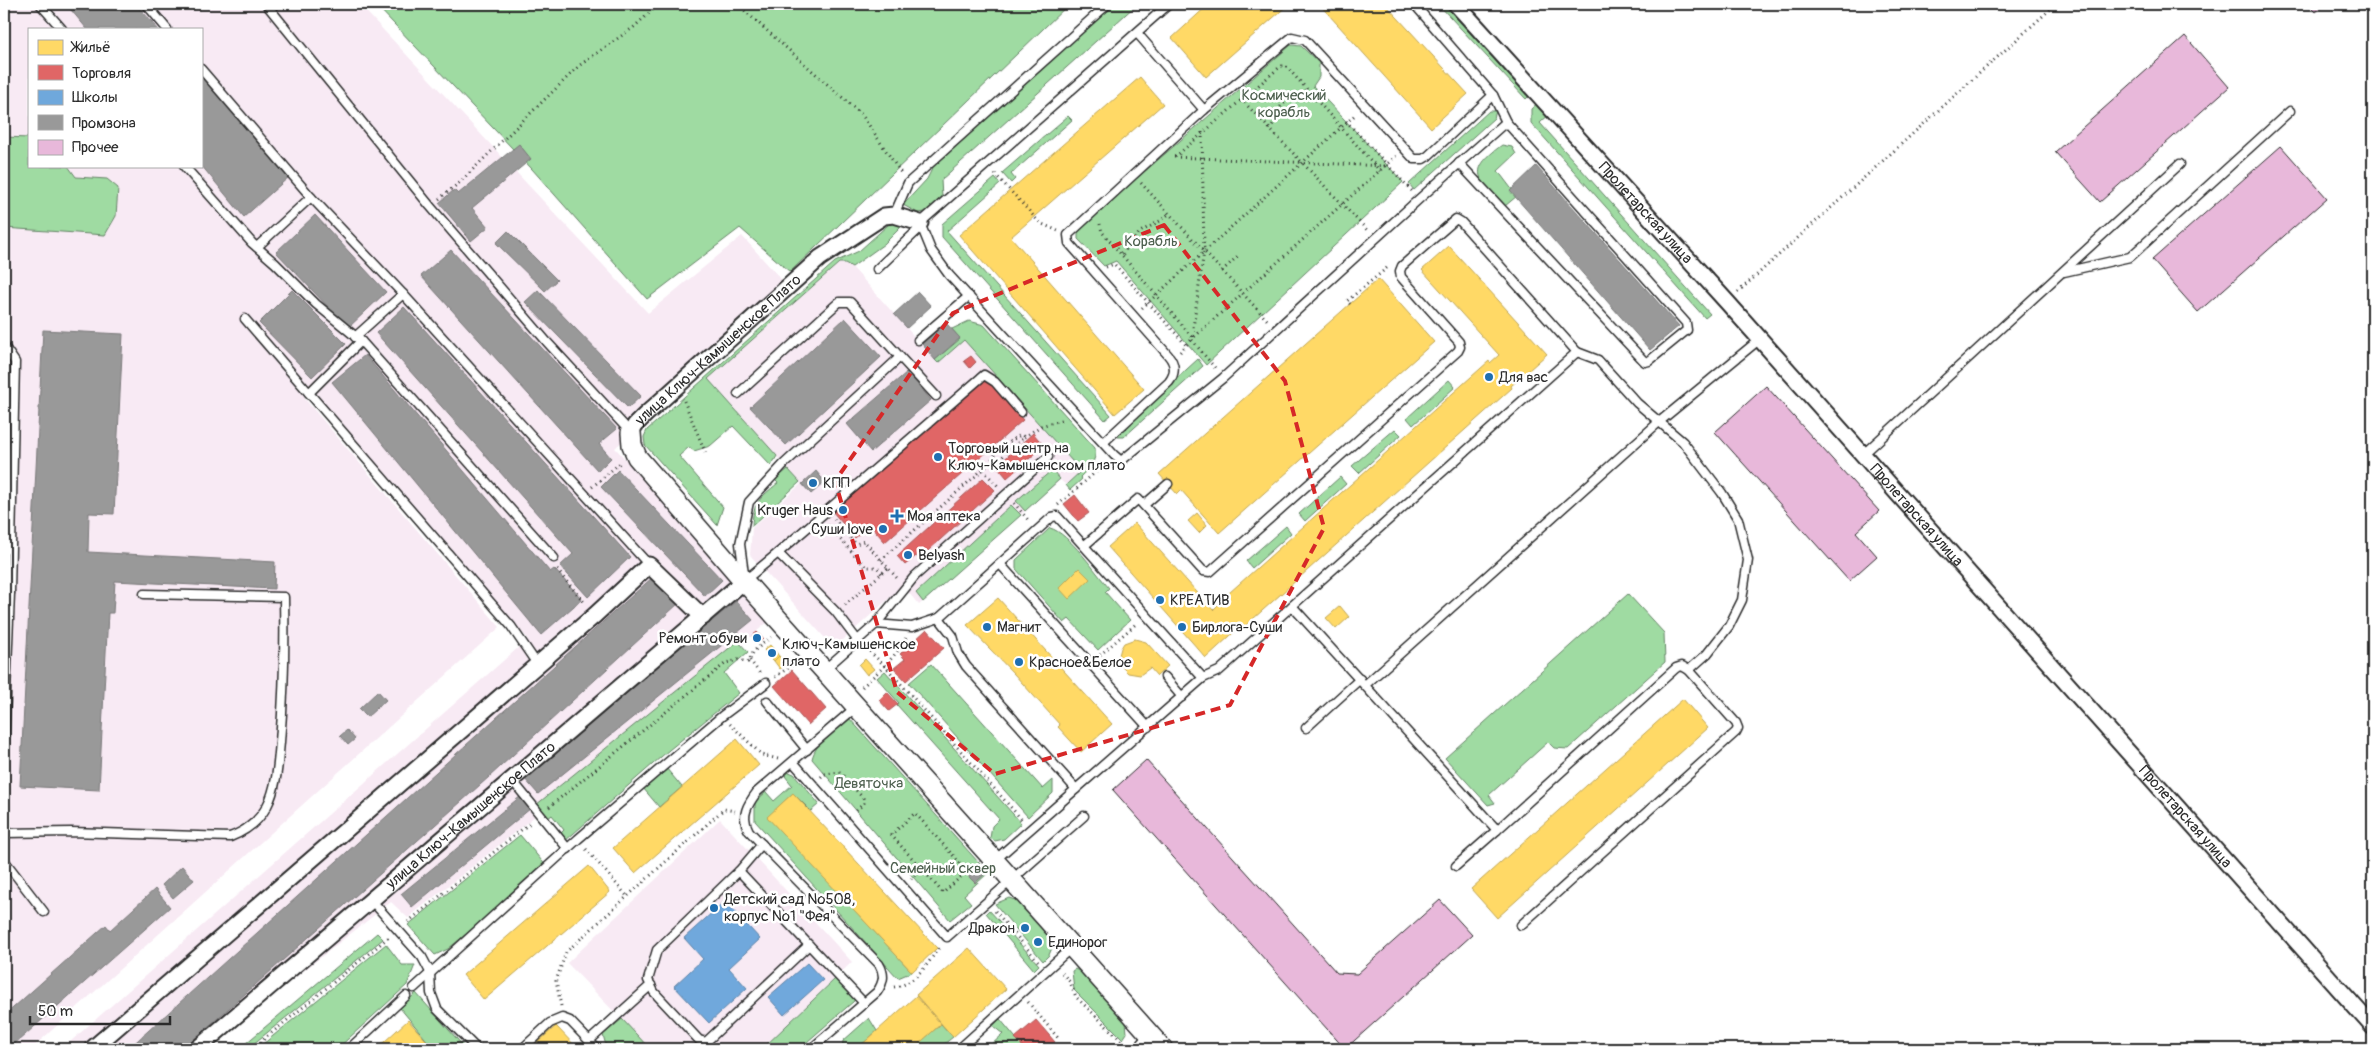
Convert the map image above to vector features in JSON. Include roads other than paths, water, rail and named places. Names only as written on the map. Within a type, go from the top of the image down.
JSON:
[{"type":"street","name":"Пролетарская улица","points":[[1456,4],[1727,302],[2373,1027]]},
{"type":"street","points":[[894,214],[921,225]]},
{"type":"street","name":"улица Ключ-Камышенское Плато","points":[[632,442],[635,425],[645,415],[820,258],[884,216],[894,214]]},
{"type":"street","points":[[632,442],[744,581],[1163,1049]]},
{"type":"street","points":[[92,1049],[595,615],[648,565],[703,617]]},
{"type":"street","name":"улица Ключ-Камышенское Плато","points":[[197,1049],[744,581]]},
{"type":"lane","points":[[40,4],[61,28]]},
{"type":"lane","points":[[146,4],[166,28]]},
{"type":"lane","points":[[266,4],[430,206],[632,442]]},
{"type":"lane","points":[[894,214],[908,183],[1108,4]]},
{"type":"lane","points":[[877,269],[987,164],[1169,4]]},
{"type":"lane","points":[[1414,4],[1493,95],[1506,122],[1686,323],[1688,327],[1686,331],[1649,361],[1644,362],[1459,163]]},
{"type":"lane","points":[[1136,33],[1204,110]]},
{"type":"lane","points":[[1104,442],[1172,379],[1174,368],[1172,359],[1069,243],[1068,235],[1159,150],[1289,38],[1296,36],[1305,40],[1414,159],[1426,157],[1493,95]]},
{"type":"lane","points":[[202,70],[311,197],[404,294],[648,565]]},
{"type":"lane","points":[[2062,273],[2130,257],[2290,111]]},
{"type":"lane","points":[[921,225],[931,250],[949,275],[1114,455],[1123,460],[1223,378],[1506,122]]},
{"type":"lane","points":[[1869,449],[2180,164]]},
{"type":"lane","points":[[186,168],[257,247],[316,304],[358,339],[554,558]]},
{"type":"lane","points":[[257,247],[311,197]]},
{"type":"lane","points":[[1084,545],[1135,500],[1140,500],[1203,571],[1210,572],[1458,351],[1459,342],[1401,277],[1400,271],[1402,266],[1456,219],[1461,222],[1577,352],[1598,360],[1637,403],[1683,442],[1722,493],[1738,519],[1748,560],[1742,600],[1730,626],[1707,654],[1689,670]]},
{"type":"lane","points":[[309,394],[358,339],[404,294]]},
{"type":"lane","points":[[918,340],[969,296]]},
{"type":"lane","points":[[738,394],[839,302],[850,302],[936,396]]},
{"type":"lane","points":[[245,319],[511,626],[537,664]]},
{"type":"lane","points":[[1306,728],[1362,682],[1659,422],[1760,339]]},
{"type":"lane","points":[[4,346],[15,362],[10,593],[4,744]]},
{"type":"lane","points":[[994,861],[1204,678],[1218,671],[1577,352]]},
{"type":"lane","points":[[4,356],[15,362]]},
{"type":"lane","points":[[744,581],[740,544],[748,502],[784,464],[900,357]]},
{"type":"lane","points":[[744,581],[820,518],[984,375],[995,382],[1021,412]]},
{"type":"lane","points":[[824,670],[876,624],[915,576],[1048,457]]},
{"type":"lane","points":[[1144,505],[1168,484]]},
{"type":"lane","points":[[876,624],[912,627],[939,618],[1052,517],[1057,516],[1204,678]]},
{"type":"lane","points":[[778,553],[836,612],[858,641]]},
{"type":"lane","points":[[1000,564],[1148,727]]},
{"type":"lane","points":[[4,599],[10,593]]},
{"type":"lane","points":[[4,833],[71,832],[230,836],[243,832],[256,821],[267,806],[274,784],[278,760],[282,715],[284,597],[144,594]]},
{"type":"lane","points":[[1292,606],[1497,830]]},
{"type":"lane","points":[[939,618],[953,636],[958,653],[966,666],[1076,789]]},
{"type":"lane","points":[[1456,866],[1676,668],[1682,666],[1689,670],[1736,723],[1738,728],[1736,732],[1521,925]]},
{"type":"lane","points":[[1166,677],[1182,697]]},
{"type":"lane","points":[[414,988],[578,839],[722,716],[766,683]]},
{"type":"lane","points":[[767,701],[807,750]]},
{"type":"lane","points":[[811,1049],[881,987],[884,975],[879,964],[762,844],[746,825],[745,814],[757,792],[856,707]]},
{"type":"lane","points":[[793,762],[945,937],[1084,816]]},
{"type":"lane","points":[[512,780],[568,849]]},
{"type":"lane","points":[[762,844],[739,871],[657,950],[648,980],[654,992],[699,1040],[706,1042],[809,944]]},
{"type":"lane","points":[[4,860],[44,912]]},
{"type":"lane","points":[[739,871],[864,1003]]},
{"type":"lane","points":[[372,901],[422,957],[430,972],[431,993],[437,1009],[477,1049]]},
{"type":"lane","points":[[959,1049],[1047,971],[1072,946]]},
{"type":"lane","points":[[589,1041],[651,985]]},
{"type":"lane","points":[[349,1049],[406,996]]},
{"type":"lane","points":[[522,1049],[557,1018],[563,1018],[596,1049]]},
{"type":"lane","points":[[1132,1048],[1149,1034]]},
{"type":"place","name":"Для вас","points":[[1489,377]]},
{"type":"place","name":"Торговый центр на Ключ-Камышенском плато","points":[[938,457]]},
{"type":"place","name":"КПП","points":[[813,483]]},
{"type":"place","name":"Kruger Haus","points":[[843,510]]},
{"type":"place","name":"Моя аптека","points":[[897,516]]},
{"type":"place","name":"Суши love","points":[[883,529]]},
{"type":"place","name":"Belyash","points":[[908,555]]},
{"type":"place","name":"КРЕАТИВ","points":[[1160,600]]},
{"type":"place","name":"Магнит","points":[[987,627]]},
{"type":"place","name":"Бирлога-Суши","points":[[1182,627]]},
{"type":"place","name":"Ремонт обуви","points":[[757,638]]},
{"type":"place","name":"Ключ-Камышенское плато","points":[[772,653]]},
{"type":"place","name":"Красное&Белое","points":[[1019,662]]},
{"type":"place","name":"Детский сад №508, корпус №1 \"Фея\"","points":[[714,908]]},
{"type":"place","name":"Дракон","points":[[1025,928]]},
{"type":"place","name":"Единорог","points":[[1038,942]]},
{"type":"park label","name":"Космический корабль","points":[[1284,104]]},
{"type":"park label","name":"Корабль","points":[[1151,241]]},
{"type":"park label","name":"Девяточка","points":[[869,783]]},
{"type":"park label","name":"Семейный сквер","points":[[943,868]]}]
